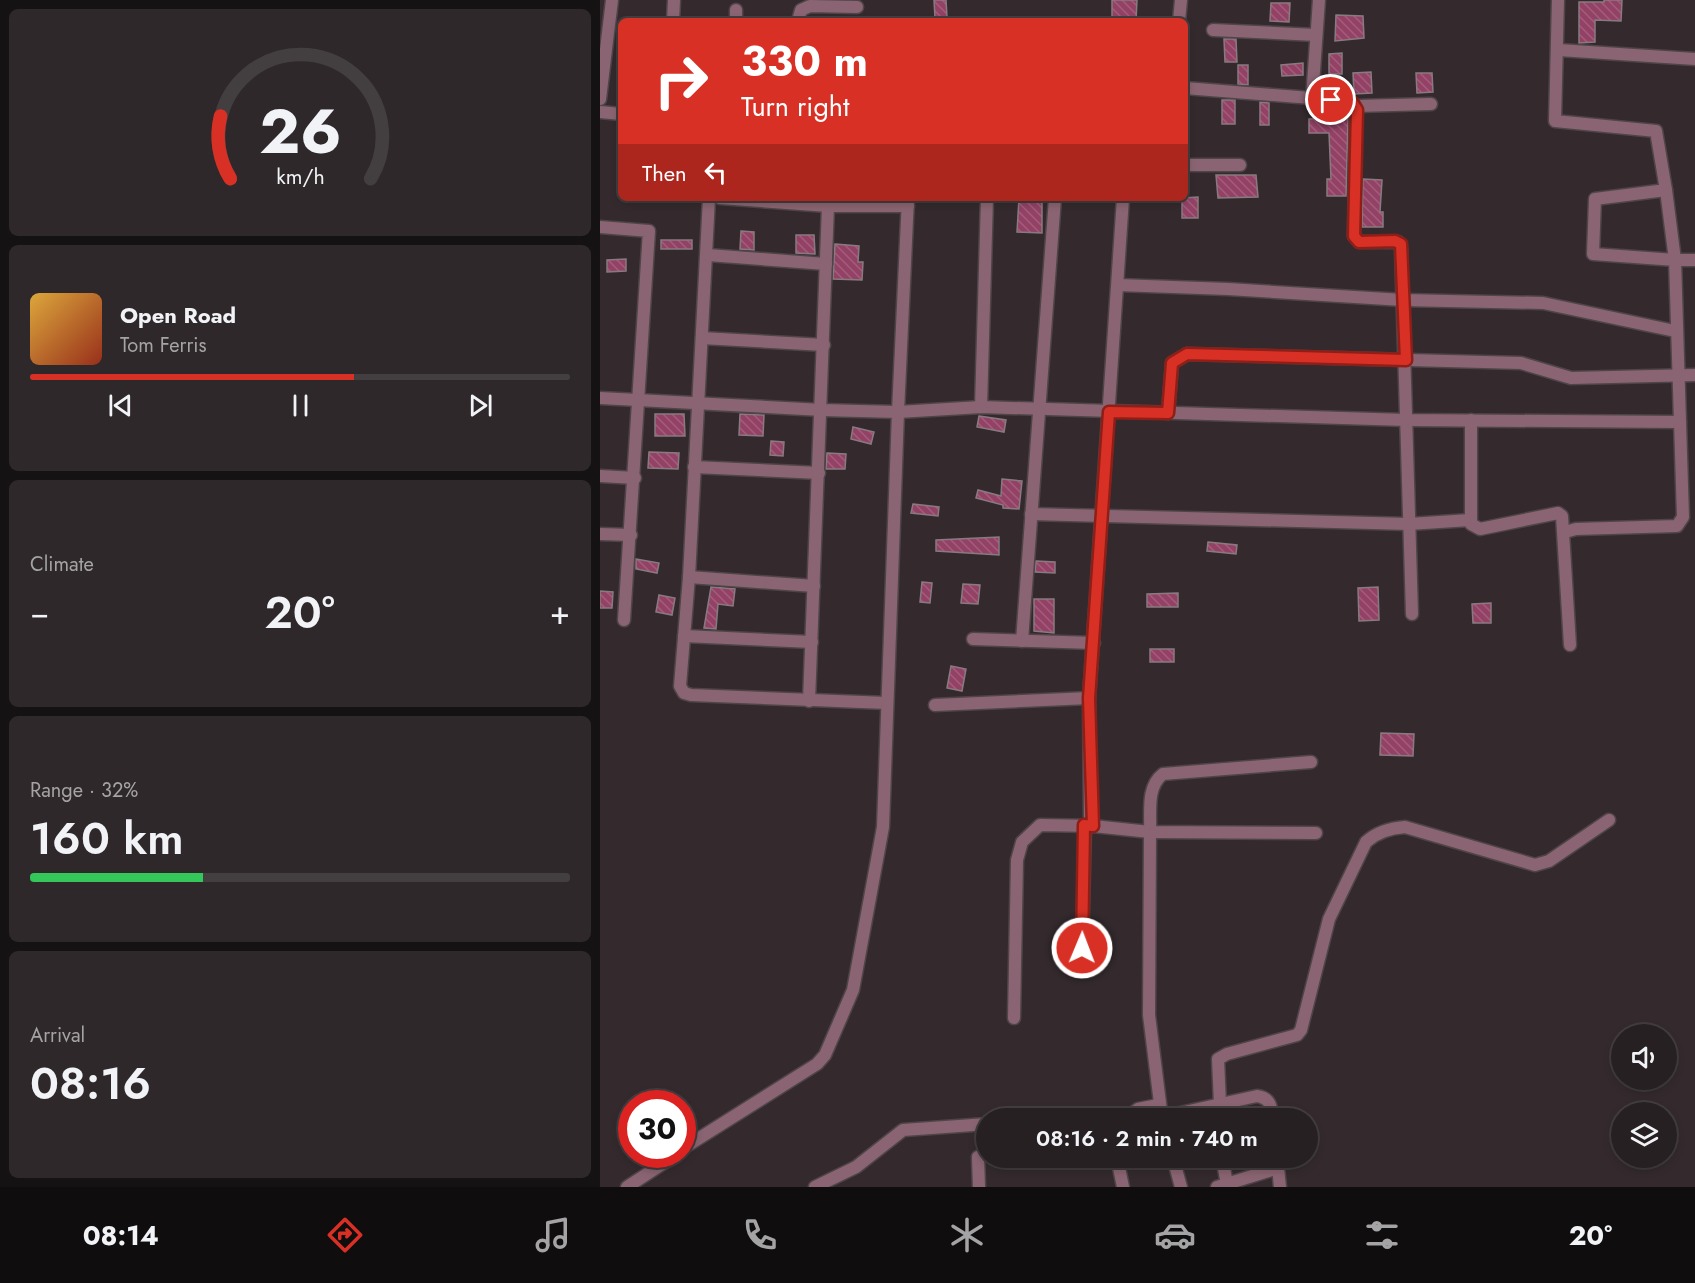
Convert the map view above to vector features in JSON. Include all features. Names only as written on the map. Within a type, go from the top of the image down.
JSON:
[{"type":"street","points":[[600,99],[612,0]]},
{"type":"street","points":[[673,18],[674,0]]},
{"type":"street","points":[[1179,18],[1181,0]]},
{"type":"street","points":[[1312,99],[1319,0]]},
{"type":"street","points":[[1558,0],[1559,50],[1555,121],[1656,131],[1675,260],[1675,331],[1679,375],[1683,517],[1677,526],[1575,529],[1565,532]]},
{"type":"street","points":[[798,18],[804,8],[857,8]]},
{"type":"street","points":[[1213,30],[1317,35]]},
{"type":"street","points":[[1559,50],[1695,59]]},
{"type":"street","points":[[1188,87],[1312,99],[1349,100],[1356,106],[1431,104]]},
{"type":"street","points":[[1356,106],[1354,236],[1359,242],[1395,241],[1401,244],[1412,614]]},
{"type":"street","points":[[600,112],[618,114]]},
{"type":"street","points":[[1188,165],[1240,165]]},
{"type":"street","points":[[1666,190],[1595,199],[1593,254],[1695,260]]},
{"type":"street","points":[[709,201],[708,255],[689,577],[680,686],[684,693],[691,695],[886,703]]},
{"type":"street","points":[[696,1139],[807,1073],[825,1055],[853,990],[880,843],[908,202],[828,206],[760,201]]},
{"type":"street","points":[[981,407],[987,201]]},
{"type":"street","points":[[1022,640],[1055,201]]},
{"type":"street","points":[[1082,948],[1089,825],[1089,698],[1124,201]]},
{"type":"street","points":[[809,701],[822,410],[828,206]]},
{"type":"street","points":[[600,227],[649,231],[635,478],[624,620]]},
{"type":"street","points":[[708,255],[826,264]]},
{"type":"street","points":[[1118,285],[1403,300],[1556,304],[1675,331]]},
{"type":"street","points":[[702,338],[824,345]]},
{"type":"street","points":[[1168,413],[1172,363],[1187,354],[1521,363],[1571,378],[1695,375]]},
{"type":"street","points":[[600,398],[898,412],[981,407],[1406,420],[1680,422]]},
{"type":"street","points":[[1471,420],[1470,520],[1475,528],[1480,529],[1557,513],[1562,516],[1565,532],[1562,545],[1570,645]]},
{"type":"street","points":[[694,467],[819,473]]},
{"type":"street","points":[[600,476],[635,478]]},
{"type":"street","points":[[1031,514],[1102,518],[1409,524],[1470,520]]},
{"type":"street","points":[[600,534],[631,535]]},
{"type":"street","points":[[689,577],[814,586]]},
{"type":"street","points":[[684,636],[812,642]]},
{"type":"street","points":[[973,639],[1094,643]]},
{"type":"street","points":[[935,705],[1089,698]]},
{"type":"street","points":[[1160,1108],[1149,1015],[1150,832],[1152,788],[1155,780],[1163,774],[1311,762]]},
{"type":"street","points":[[1216,1108],[1217,1065],[1222,1056],[1297,1035],[1301,1030],[1329,919],[1366,842],[1373,836],[1394,828],[1405,827],[1535,865],[1549,861],[1609,820]]},
{"type":"street","points":[[1014,1018],[1019,850],[1031,831],[1040,825],[1089,825],[1150,832],[1316,833]]},
{"type":"street","points":[[1198,1108],[1257,1096],[1265,1097],[1270,1108]]},
{"type":"street","points":[[815,1187],[856,1167],[903,1130],[976,1125]]},
{"type":"street","points":[[627,1187],[656,1168]]},
{"type":"street","points":[[978,1168],[979,1187]]},
{"type":"street","points":[[1119,1168],[1123,1187]]},
{"type":"street","points":[[1175,1168],[1180,1187]]},
{"type":"street","points":[[1222,1168],[1222,1185],[1264,1168]]},
{"type":"street","points":[[1278,1168],[1280,1187]]},
{"type":"building","points":[[934,0],[946,0],[947,17],[935,18]]},
{"type":"building","points":[[1112,0],[1137,0],[1136,18],[1112,18]]},
{"type":"building","points":[[1604,0],[1622,0],[1621,21],[1595,20],[1595,42],[1579,43],[1579,2],[1604,2]]},
{"type":"building","points":[[1271,3],[1290,3],[1289,22],[1270,21]]},
{"type":"building","points":[[1336,15],[1363,16],[1364,38],[1335,41]]},
{"type":"building","points":[[1224,39],[1236,39],[1237,62],[1225,62]]},
{"type":"building","points":[[1342,53],[1342,74],[1329,74],[1329,54]]},
{"type":"building","points":[[1303,63],[1303,75],[1282,76],[1281,65]]},
{"type":"building","points":[[1238,65],[1248,65],[1248,85],[1238,84]]},
{"type":"building","points":[[1371,72],[1372,93],[1354,94],[1353,73]]},
{"type":"building","points":[[1416,73],[1432,73],[1433,92],[1417,93]]},
{"type":"building","points":[[1222,100],[1235,100],[1235,124],[1222,124]]},
{"type":"building","points":[[1260,102],[1269,103],[1269,125],[1260,125]]},
{"type":"building","points":[[1309,119],[1348,119],[1346,196],[1327,196],[1327,179],[1331,179],[1329,133],[1309,133]]},
{"type":"building","points":[[1216,175],[1256,175],[1258,197],[1218,198]]},
{"type":"building","points":[[1363,179],[1382,180],[1380,212],[1383,212],[1383,227],[1362,227]]},
{"type":"building","points":[[1198,197],[1198,218],[1182,218],[1182,201],[1188,201],[1188,198]]},
{"type":"building","points":[[1019,201],[1042,201],[1042,233],[1017,232]]},
{"type":"building","points":[[741,231],[754,232],[754,250],[740,249]]},
{"type":"building","points":[[796,235],[814,235],[815,254],[796,253]]},
{"type":"building","points":[[661,240],[692,240],[692,249],[661,249]]},
{"type":"building","points":[[835,244],[859,246],[858,262],[863,262],[862,280],[833,279]]},
{"type":"building","points":[[626,259],[626,271],[607,272],[607,260]]},
{"type":"building","points":[[655,414],[684,414],[685,436],[655,436]]},
{"type":"building","points":[[740,414],[764,415],[763,436],[739,435]]},
{"type":"building","points":[[979,416],[1006,420],[1004,432],[977,427]]},
{"type":"building","points":[[853,427],[874,432],[871,444],[851,439]]},
{"type":"building","points":[[771,441],[784,442],[783,456],[770,455]]},
{"type":"building","points":[[649,452],[679,453],[678,469],[648,468]]},
{"type":"building","points":[[827,453],[846,454],[845,469],[826,469]]},
{"type":"building","points":[[1002,479],[1022,481],[1019,509],[1003,508],[1003,505],[976,498],[978,490],[1001,496]]},
{"type":"building","points":[[913,504],[939,507],[938,516],[911,513]]},
{"type":"building","points":[[999,537],[999,555],[936,551],[936,540]]},
{"type":"building","points":[[1208,542],[1237,545],[1236,554],[1207,551]]},
{"type":"building","points":[[636,559],[659,563],[657,573],[636,569]]},
{"type":"building","points":[[1036,561],[1055,562],[1055,573],[1035,572]]},
{"type":"building","points":[[922,582],[932,583],[930,603],[920,602]]},
{"type":"building","points":[[963,584],[980,585],[978,604],[961,603]]},
{"type":"building","points":[[711,587],[735,589],[733,606],[718,604],[716,629],[704,628]]},
{"type":"building","points":[[1378,587],[1379,620],[1359,621],[1358,588]]},
{"type":"building","points":[[600,591],[613,592],[612,608],[600,608]]},
{"type":"building","points":[[1178,593],[1178,607],[1147,607],[1147,594]]},
{"type":"building","points":[[659,595],[675,598],[672,615],[656,612]]},
{"type":"building","points":[[1034,599],[1054,599],[1054,633],[1034,631]]},
{"type":"building","points":[[1491,603],[1491,623],[1473,623],[1472,604]]},
{"type":"building","points":[[1150,649],[1174,649],[1174,662],[1150,662]]},
{"type":"building","points":[[951,666],[966,669],[962,691],[947,688]]},
{"type":"building","points":[[1381,733],[1414,734],[1413,756],[1380,755]]},
{"type":"route","points":[[1082,948],[1084,825],[1093,826],[1090,816],[1089,698],[1109,412],[1168,413],[1172,363],[1180,355],[1406,360],[1401,244],[1395,241],[1359,242],[1354,236],[1357,110],[1349,100],[1331,100]]}]
